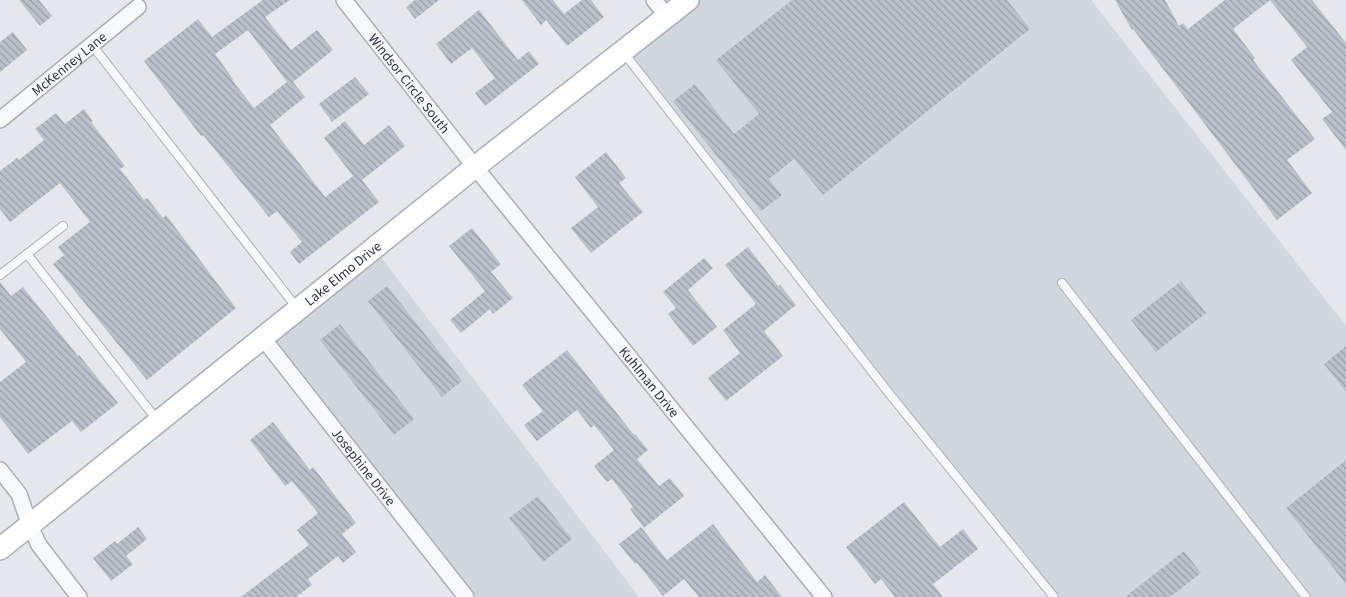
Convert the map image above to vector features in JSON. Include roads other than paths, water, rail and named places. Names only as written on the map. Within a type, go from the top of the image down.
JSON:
[{"type":"main road","name":"Lake Elmo Drive","points":[[0,549],[475,167],[623,52],[661,8],[688,0]]},
{"type":"street","name":"Windsor Circle South","points":[[344,0],[475,167]]},
{"type":"street","name":"McKenney Lane","points":[[0,120],[138,7]]},
{"type":"street","name":"Kuhlman Drive","points":[[475,167],[824,597]]},
{"type":"street","name":"Josephine Drive","points":[[262,337],[466,597]]},
{"type":"street","points":[[0,470],[19,494],[39,545],[79,597]]},
{"type":"lane","points":[[92,45],[298,309]]},
{"type":"lane","points":[[623,52],[888,392],[1054,597]]},
{"type":"lane","points":[[0,275],[63,226]]},
{"type":"lane","points":[[27,254],[158,422]]},
{"type":"lane","points":[[1062,283],[1306,597]]}]
